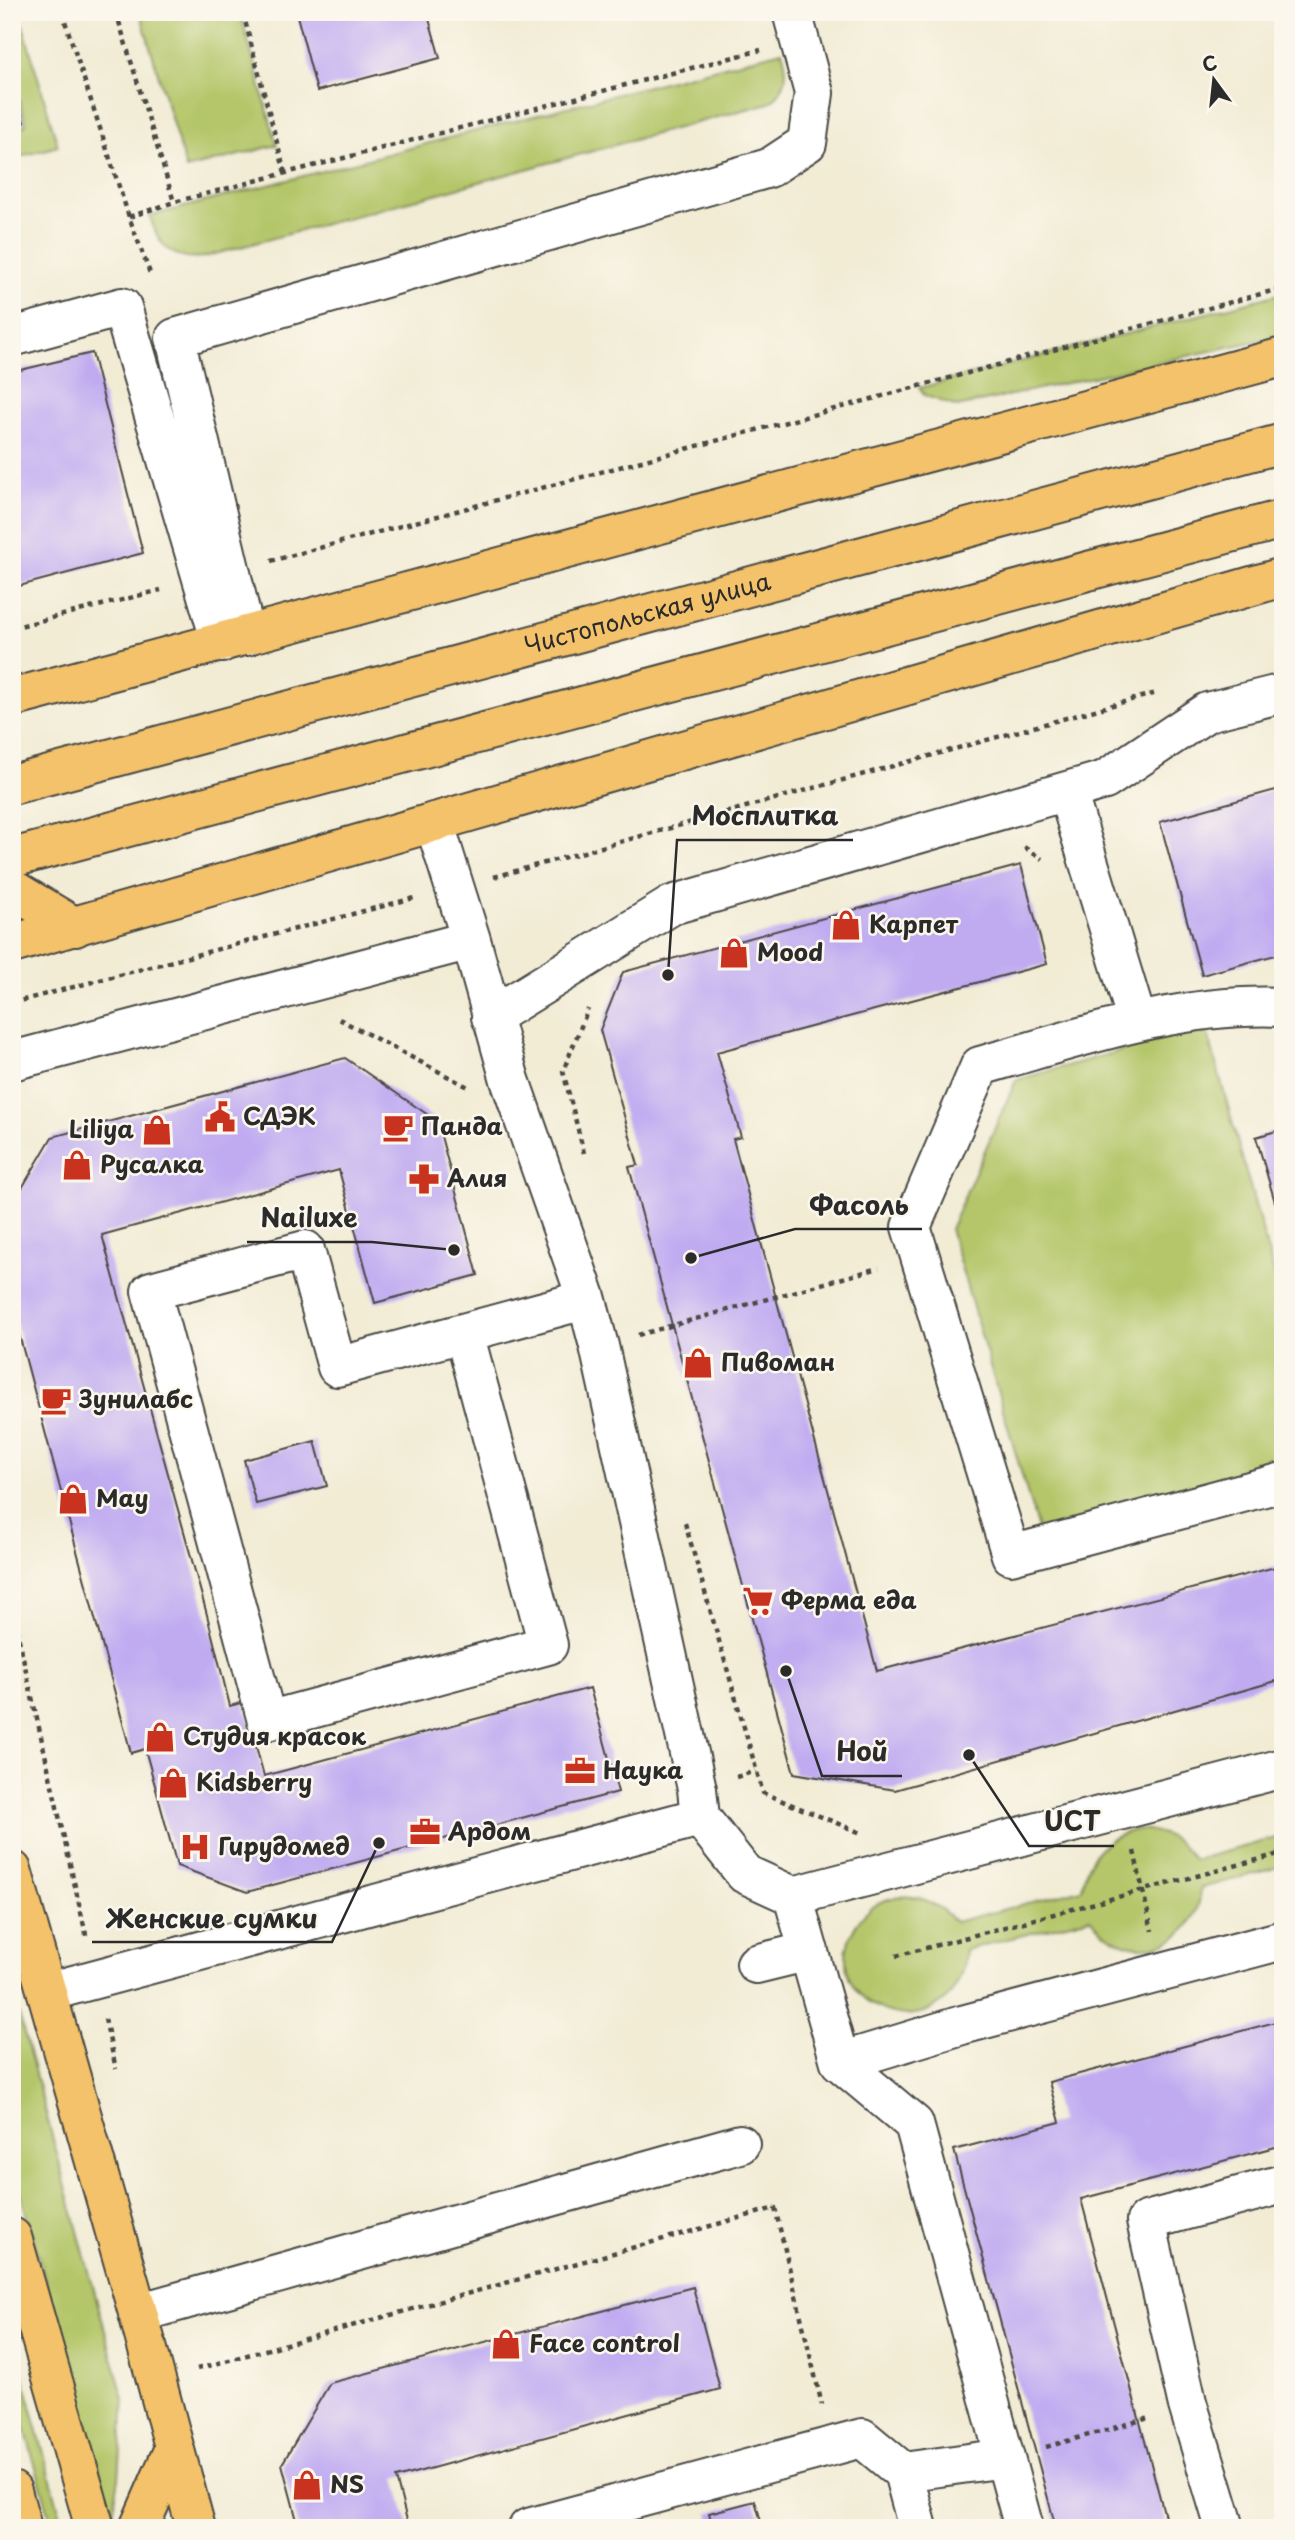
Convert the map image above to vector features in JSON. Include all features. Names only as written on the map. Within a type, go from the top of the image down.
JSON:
[{"type":"main road","points":[[12,698],[1283,357]]},
{"type":"main road","name":"Чистопольская улица","points":[[12,785],[1283,443]]},
{"type":"main road","points":[[12,858],[1283,519]]},
{"type":"main road","points":[[12,944],[1283,577]]},
{"type":"main road","points":[[12,889],[75,927]]},
{"type":"main road","points":[[12,1870],[196,2528]]},
{"type":"main road","points":[[12,2237],[95,2528]]},
{"type":"main road","points":[[139,2528],[174,2448]]},
{"type":"main road","points":[[12,2491],[22,2528]]},
{"type":"lane","points":[[216,575],[175,338],[769,168],[807,143],[814,93],[795,26]]},
{"type":"lane","points":[[12,337],[122,307],[216,575],[234,639]]},
{"type":"lane","points":[[491,1017],[672,905],[1105,780],[1207,712],[1283,692]]},
{"type":"lane","points":[[1067,791],[1137,1021]]},
{"type":"lane","points":[[435,822],[510,1080],[586,1297],[691,1762],[700,1817],[745,1874],[793,1896],[1283,1768]]},
{"type":"lane","points":[[12,1061],[471,940]]},
{"type":"lane","points":[[1283,1007],[1244,1005],[1137,1021],[980,1066],[911,1227],[1011,1555],[1283,1482]]},
{"type":"lane","points":[[464,1333],[548,1645],[267,1721],[151,1291],[305,1250],[337,1367],[566,1305],[586,1297]]},
{"type":"lane","points":[[47,1992],[700,1817]]},
{"type":"lane","points":[[793,1896],[840,2062],[914,2124],[1024,2528]]},
{"type":"lane","points":[[840,2062],[962,2025],[1283,1940]]},
{"type":"lane","points":[[756,1964],[808,1951]]},
{"type":"lane","points":[[138,2313],[740,2144]]},
{"type":"lane","points":[[1225,2528],[1187,2402],[1146,2221],[1283,2184]]},
{"type":"lane","points":[[528,2528],[613,2517],[862,2438],[903,2472],[918,2528]]},
{"type":"lane","points":[[903,2472],[1005,2458]]},
{"type":"path","points":[[62,12],[129,217],[152,278]]},
{"type":"path","points":[[84,12],[96,17],[115,12],[174,202]]},
{"type":"path","points":[[231,12],[244,17],[285,173]]},
{"type":"path","points":[[129,217],[795,26]]},
{"type":"path","points":[[12,628],[1283,288]]},
{"type":"path","points":[[12,1003],[455,888],[1163,691]]},
{"type":"path","points":[[1016,843],[1042,859]]},
{"type":"path","points":[[587,1164],[562,1071],[592,1000]]},
{"type":"path","points":[[327,1013],[473,1089]]},
{"type":"path","points":[[599,1346],[920,1256]]},
{"type":"path","points":[[684,1521],[763,1793],[865,1835]]},
{"type":"path","points":[[12,1609],[117,2074]]},
{"type":"path","points":[[1124,1809],[1162,1972]]},
{"type":"path","points":[[895,1956],[1283,1853]]},
{"type":"path","points":[[186,2372],[775,2208],[831,2446]]},
{"type":"path","points":[[1005,2458],[1140,2422],[1187,2402]]},
{"type":"green space","points":[[140,12],[240,12],[277,145],[186,169]]},
{"type":"green space","points":[[12,17],[21,19],[58,146],[12,159],[12,129],[26,125],[16,88],[12,89]]},
{"type":"green space","points":[[782,51],[785,80],[780,92],[769,103],[204,257],[183,256],[168,249],[157,236],[150,216]]},
{"type":"green space","points":[[1283,293],[1283,335],[957,407],[926,396],[919,388]]},
{"type":"green space","points":[[1206,1027],[1283,1306],[1283,1469],[1039,1533],[950,1229],[1016,1080]]},
{"type":"green space","points":[[1139,1829],[1170,1837],[1194,1860],[1283,1836],[1283,1866],[1201,1888],[1197,1910],[1187,1927],[1174,1939],[1158,1945],[1140,1947],[1122,1943],[1105,1933],[1090,1918],[965,1950],[960,1977],[951,1993],[938,2006],[916,2014],[883,2010],[855,1988],[846,1965],[849,1941],[860,1920],[879,1904],[902,1896],[928,1902],[955,1922],[1082,1889],[1088,1866],[1100,1849],[1117,1837]]},
{"type":"green space","points":[[12,1989],[124,2400],[119,2479],[112,2515],[12,2164]]},
{"type":"green space","points":[[12,2335],[64,2528],[53,2528],[12,2383]]},
{"type":"building","points":[[296,12],[427,12],[440,58],[317,91]]},
{"type":"building","points":[[15,91],[24,123],[12,126],[12,92]]},
{"type":"building","points":[[92,353],[143,553],[12,588],[12,372]]},
{"type":"building","points":[[1283,788],[1283,863],[1280,864],[1283,873],[1283,953],[1202,975],[1160,822]]},
{"type":"building","points":[[1021,865],[1047,964],[717,1052],[741,1137],[733,1139],[877,1671],[1283,1565],[1283,1679],[895,1790],[794,1773],[629,1167],[638,1165],[600,1030],[623,972]]},
{"type":"building","points":[[345,1058],[437,1121],[478,1275],[375,1303],[339,1170],[102,1235],[230,1706],[244,1702],[264,1776],[590,1688],[618,1792],[247,1892],[177,1866],[145,1749],[131,1753],[12,1308],[12,1205],[52,1137]]},
{"type":"building","points":[[1283,1129],[1283,1200],[1275,1202],[1256,1137]]},
{"type":"building","points":[[315,1441],[327,1486],[256,1504],[244,1460]]},
{"type":"building","points":[[1283,2020],[1283,2145],[1081,2199],[1168,2528],[1056,2528],[954,2150],[1060,2122],[1049,2082]]},
{"type":"building","points":[[693,2287],[720,2389],[396,2478],[409,2528],[299,2528],[282,2464],[330,2383]]},
{"type":"building","points":[[755,2501],[763,2528],[713,2528],[709,2513]]},
{"type":"place","name":"Карпет","points":[[846,925]]},
{"type":"place","name":"Mood","points":[[734,953]]},
{"type":"place","name":"Мосплитка","points":[[668,975]]},
{"type":"place","name":"СДЭК","points":[[220,1117]]},
{"type":"place","name":"Панда","points":[[398,1127]]},
{"type":"place","name":"Liliya","points":[[157,1130]]},
{"type":"place","name":"Русалка","points":[[77,1165]]},
{"type":"place","name":"Алия","points":[[424,1179]]},
{"type":"place","name":"Nailuxe","points":[[454,1250]]},
{"type":"place","name":"Фасоль","points":[[691,1258]]},
{"type":"place","name":"Пивоман","points":[[698,1363]]},
{"type":"place","name":"Зунилабс","points":[[56,1400]]},
{"type":"place","name":"May","points":[[73,1499]]},
{"type":"place","name":"Ферма еда","points":[[758,1601]]},
{"type":"place","name":"Ной","points":[[786,1671]]},
{"type":"place","name":"Студия красок","points":[[160,1737]]},
{"type":"place","name":"UCT","points":[[969,1755]]},
{"type":"place","name":"Наука","points":[[580,1771]]},
{"type":"place","name":"Kidsberry","points":[[173,1783]]},
{"type":"place","name":"Ардом","points":[[425,1832]]},
{"type":"place","name":"Женские сумки","points":[[379,1843]]},
{"type":"place","name":"Гирудомед","points":[[195,1847]]},
{"type":"place","name":"Face control","points":[[506,2344]]},
{"type":"place","name":"NS","points":[[307,2485]]}]
